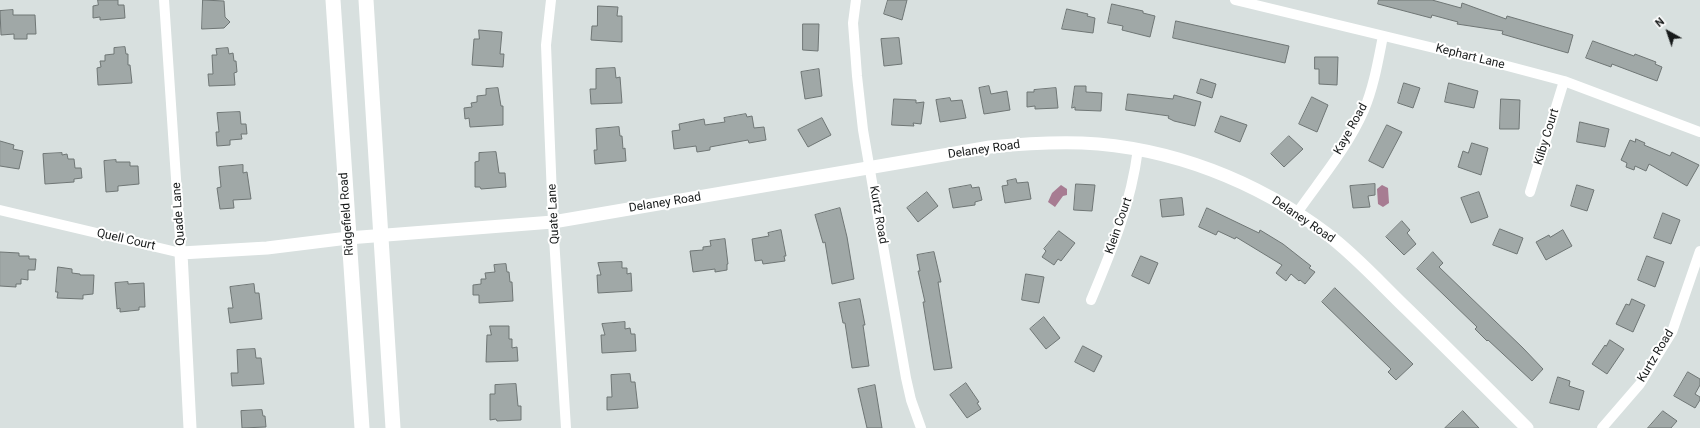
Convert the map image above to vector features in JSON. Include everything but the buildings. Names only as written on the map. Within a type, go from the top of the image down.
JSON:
[{"type":"main road","name":"Ridgefield Road","points":[[333,0],[362,428]]},
{"type":"main road","points":[[366,0],[393,428]]},
{"type":"street","name":"Quade Lane","points":[[164,0],[181,253],[190,428]]},
{"type":"street","name":"Quate Lane","points":[[551,0],[546,45],[553,222],[566,428]]},
{"type":"street","name":"Kurtz Road","points":[[856,0],[853,23],[856,76],[863,130],[906,378],[911,400],[921,428]]},
{"type":"street","name":"Kephart Lane","points":[[1235,0],[1496,63],[1564,81],[1700,132]]},
{"type":"street","name":"Kaye Road","points":[[1297,213],[1352,132],[1364,110],[1376,73],[1384,36]]},
{"type":"street","name":"Kilby Court","points":[[1530,192],[1564,81]]},
{"type":"street","name":"Delaney Road","points":[[348,238],[553,222],[1020,144],[1082,143],[1138,149],[1171,157],[1232,178],[1297,213],[1328,235],[1373,276],[1527,428]]},
{"type":"street","name":"Klein Court","points":[[1091,300],[1110,254],[1127,206],[1134,178],[1138,149]]},
{"type":"street","name":"Quell Court","points":[[0,210],[181,253],[267,248],[348,238]]},
{"type":"street","name":"Kurtz Road","points":[[1602,428],[1640,384],[1672,332],[1700,251]]},
{"type":"shaded area","points":[[1061,185],[1067,189],[1067,195],[1063,196],[1055,207],[1048,202],[1052,193]]},
{"type":"shaded area","points":[[1382,185],[1388,188],[1389,203],[1383,207],[1378,204],[1377,189]]}]
